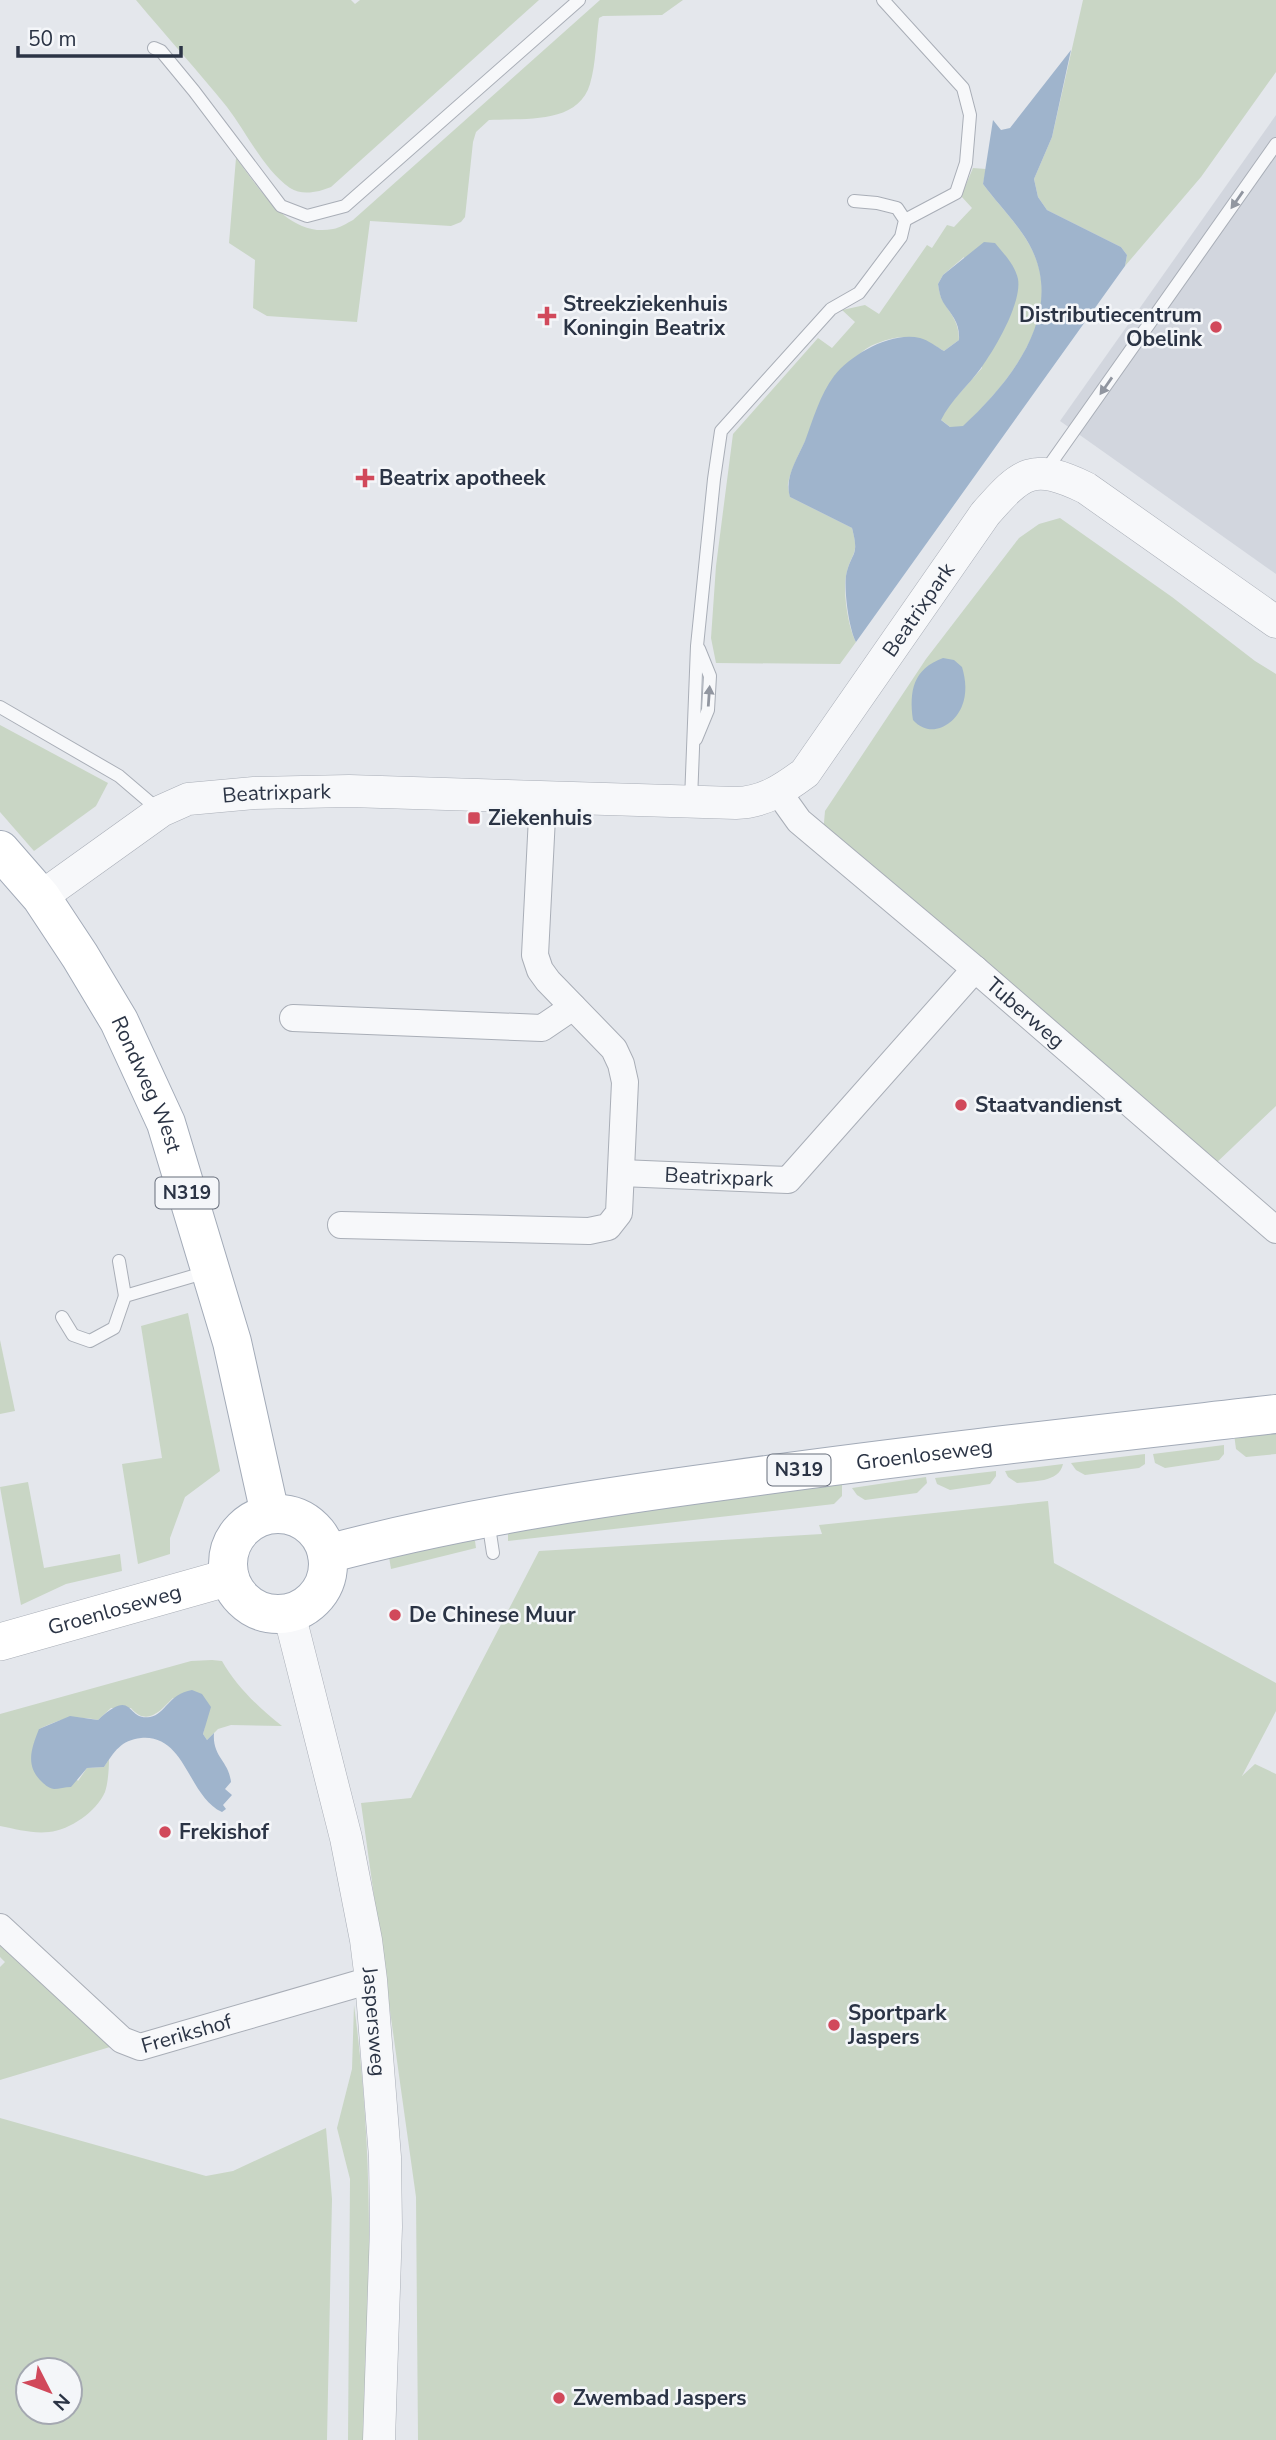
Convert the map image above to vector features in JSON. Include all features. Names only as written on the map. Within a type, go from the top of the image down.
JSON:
[{"type":"main road","name":"Rondweg West","points":[[0,850],[41,897],[80,956],[119,1021],[166,1123],[232,1342],[270,1514]]},
{"type":"main road","name":"Groenloseweg","points":[[327,1554],[490,1535],[630,1494],[831,1466],[1276,1414]]},
{"type":"main road","points":[[270,1514],[291,1516],[307,1524],[320,1537],[327,1554],[327,1573],[320,1591],[307,1605],[289,1613],[270,1614],[252,1607],[238,1594],[230,1577],[229,1556],[237,1536],[253,1521],[270,1514]]},
{"type":"main road","name":"Groenloseweg","points":[[0,1642],[230,1577]]},
{"type":"street","name":"Beatrixpark","points":[[41,897],[161,811],[188,799],[254,793],[349,792],[754,802],[779,793],[804,773],[985,514],[1011,485],[1038,472],[1044,473]]},
{"type":"street","points":[[1044,473],[1062,477],[1086,488],[1276,622]]},
{"type":"street","name":"Tuberweg","points":[[779,793],[799,821],[975,969],[1276,1230]]},
{"type":"street","points":[[341,1225],[589,1231],[608,1227],[619,1213],[625,1082],[621,1064],[614,1049],[540,970],[535,955],[542,797]]},
{"type":"street","name":"Beatrixpark","points":[[621,1173],[788,1180],[975,969]]},
{"type":"street","points":[[293,1018],[542,1028],[573,1007]]},
{"type":"street","name":"Jaspersweg","points":[[289,1613],[346,1838],[371,1980],[385,2158],[386,2227],[379,2440]]},
{"type":"street","name":"Frerikshof","points":[[0,1927],[122,2040],[140,2047],[371,1980]]},
{"type":"lane","points":[[154,48],[161,51],[194,91],[281,206],[307,216],[345,206],[579,0]]},
{"type":"lane","points":[[883,0],[963,88],[970,115],[966,163],[957,193],[905,220]]},
{"type":"lane","points":[[1044,473],[1276,144]]},
{"type":"lane","points":[[691,801],[693,745],[708,710],[710,676],[697,646],[721,431],[831,309],[859,293],[901,237],[905,220],[897,208],[854,201]]},
{"type":"lane","points":[[0,707],[119,776],[161,811]]},
{"type":"lane","points":[[62,1317],[73,1335],[90,1341],[114,1328],[125,1296],[119,1261]]},
{"type":"lane","points":[[125,1296],[211,1271]]},
{"type":"shaded area","name":"Distributiecentrum Obelink","points":[[1276,115],[1276,574],[1060,421]]},
{"type":"green space","points":[[136,0],[351,0],[355,4],[360,0],[539,0],[331,187],[305,193],[290,188],[272,171],[227,107]]},
{"type":"green space","points":[[600,0],[683,0],[662,15],[599,18],[590,84],[584,97],[574,107],[548,117],[489,120],[476,132],[465,217],[461,222],[451,226],[370,221],[357,322],[267,316],[253,308],[255,260],[229,243],[236,158],[265,196],[289,219],[317,230],[341,227],[353,220]]},
{"type":"green space","points":[[1083,0],[1276,0],[1276,72],[1201,177],[1125,266],[1127,255],[1121,247],[1047,210],[1038,197],[1034,179],[1052,137]]},
{"type":"green space","points":[[973,168],[986,169],[983,184],[1024,236],[1039,270],[1042,295],[1038,320],[1029,344],[999,389],[963,427],[950,427],[940,419],[982,368],[964,257],[943,275],[938,284],[942,299],[956,324],[959,340],[944,351],[920,340],[896,338],[872,345],[858,356],[848,368],[805,441],[788,487],[790,497],[852,528],[855,549],[846,576],[845,591],[856,642],[840,664],[716,663],[711,638],[716,566],[733,434],[818,338],[832,348],[855,322],[842,310],[865,305],[879,314],[927,245],[932,248],[947,225],[954,227],[972,208],[961,196]]},
{"type":"green space","points":[[1060,518],[1276,674],[1276,1106],[1213,1166],[823,834],[825,811],[926,659],[1019,538],[1039,524]]},
{"type":"green space","points":[[0,725],[108,783],[96,806],[34,851],[0,812]]},
{"type":"green space","points":[[188,1313],[220,1471],[185,1497],[170,1538],[170,1554],[138,1564],[122,1464],[162,1458],[141,1326]]},
{"type":"green space","points":[[0,1340],[15,1411],[0,1414]]},
{"type":"green space","points":[[1276,1429],[1276,1454],[1246,1457],[1236,1449],[1234,1434]]},
{"type":"green space","points":[[1224,1445],[1224,1454],[1219,1460],[1165,1468],[1155,1463],[1153,1454]]},
{"type":"green space","points":[[1145,1454],[1145,1464],[1139,1468],[1085,1475],[1071,1463]]},
{"type":"green space","points":[[1063,1464],[1056,1475],[1037,1481],[1017,1483],[1008,1477],[1005,1471]]},
{"type":"green space","points":[[996,1471],[990,1484],[950,1490],[937,1484],[935,1478]]},
{"type":"green space","points":[[842,1477],[842,1496],[834,1504],[508,1541],[508,1533]]},
{"type":"green space","points":[[926,1477],[927,1483],[917,1493],[865,1500],[852,1488]]},
{"type":"green space","points":[[28,1482],[44,1568],[120,1554],[122,1571],[66,1584],[21,1605],[0,1487]]},
{"type":"green space","name":"Sportpark Jaspers","points":[[1048,1501],[1054,1563],[1276,1683],[1276,1711],[1242,1776],[1255,1764],[1276,1774],[1276,2440],[418,2440],[416,2197],[361,1803],[411,1798],[539,1551],[822,1534],[819,1525]]},
{"type":"green space","points":[[470,1537],[475,1541],[476,1548],[391,1569],[389,1557]]},
{"type":"green space","points":[[191,1661],[222,1661],[249,1696],[282,1726],[231,1725],[218,1729],[207,1740],[203,1734],[205,1726],[173,1698],[148,1717],[137,1714],[131,1708],[111,1708],[98,1720],[68,1718],[54,1722],[39,1729],[78,1781],[87,1768],[104,1767],[109,1759],[105,1792],[89,1813],[74,1824],[57,1831],[24,1831],[0,1826],[0,1714]]},
{"type":"green space","points":[[0,1935],[120,2044],[0,2080],[0,1967],[5,1962],[0,1957]]},
{"type":"green space","points":[[354,2005],[368,2169],[369,2276],[363,2440],[348,2440],[350,2179],[337,2128],[352,2069]]},
{"type":"green space","points":[[0,2118],[206,2176],[233,2171],[326,2128],[332,2199],[327,2440],[0,2440]]},
{"type":"water","points":[[1071,50],[1052,137],[1034,179],[1038,197],[1047,210],[1121,247],[1127,255],[1125,266],[856,642],[849,619],[846,591],[846,576],[855,550],[852,528],[790,497],[792,469],[825,391],[841,368],[861,352],[897,338],[920,338],[944,351],[959,340],[957,324],[942,300],[938,284],[943,275],[984,242],[995,243],[1014,269],[1018,279],[1016,300],[993,349],[941,420],[950,427],[963,426],[999,389],[1015,367],[1037,320],[1041,295],[1039,270],[1029,244],[983,184],[993,120],[1001,130],[1010,128]]},
{"type":"water","points":[[943,658],[954,660],[962,667],[964,701],[958,713],[947,724],[941,728],[927,729],[913,720],[915,682],[925,668]]},
{"type":"water","points":[[192,1690],[202,1694],[211,1707],[203,1734],[207,1740],[214,1733],[218,1754],[230,1775],[231,1782],[225,1789],[232,1795],[223,1805],[226,1809],[222,1812],[201,1794],[168,1746],[156,1739],[128,1741],[104,1767],[87,1768],[71,1787],[48,1787],[35,1774],[31,1755],[39,1729],[70,1716],[98,1720],[110,1710],[124,1705],[142,1717],[150,1717],[160,1712],[178,1695]]},
{"type":"place","name":"Streekziekenhuis Koningin Beatrix","points":[[547,316]]},
{"type":"place","name":"Distributiecentrum Obelink","points":[[1216,327]]},
{"type":"place","name":"Beatrix apotheek","points":[[365,478]]},
{"type":"place","name":"Ziekenhuis","points":[[474,818]]},
{"type":"place","name":"Staatvandienst","points":[[961,1105]]},
{"type":"place","name":"De Chinese Muur","points":[[395,1615]]},
{"type":"place","name":"Frekishof","points":[[165,1832]]},
{"type":"place","name":"Sportpark Jaspers","points":[[834,2025]]},
{"type":"place","name":"Zwembad Jaspers","points":[[559,2398]]}]
